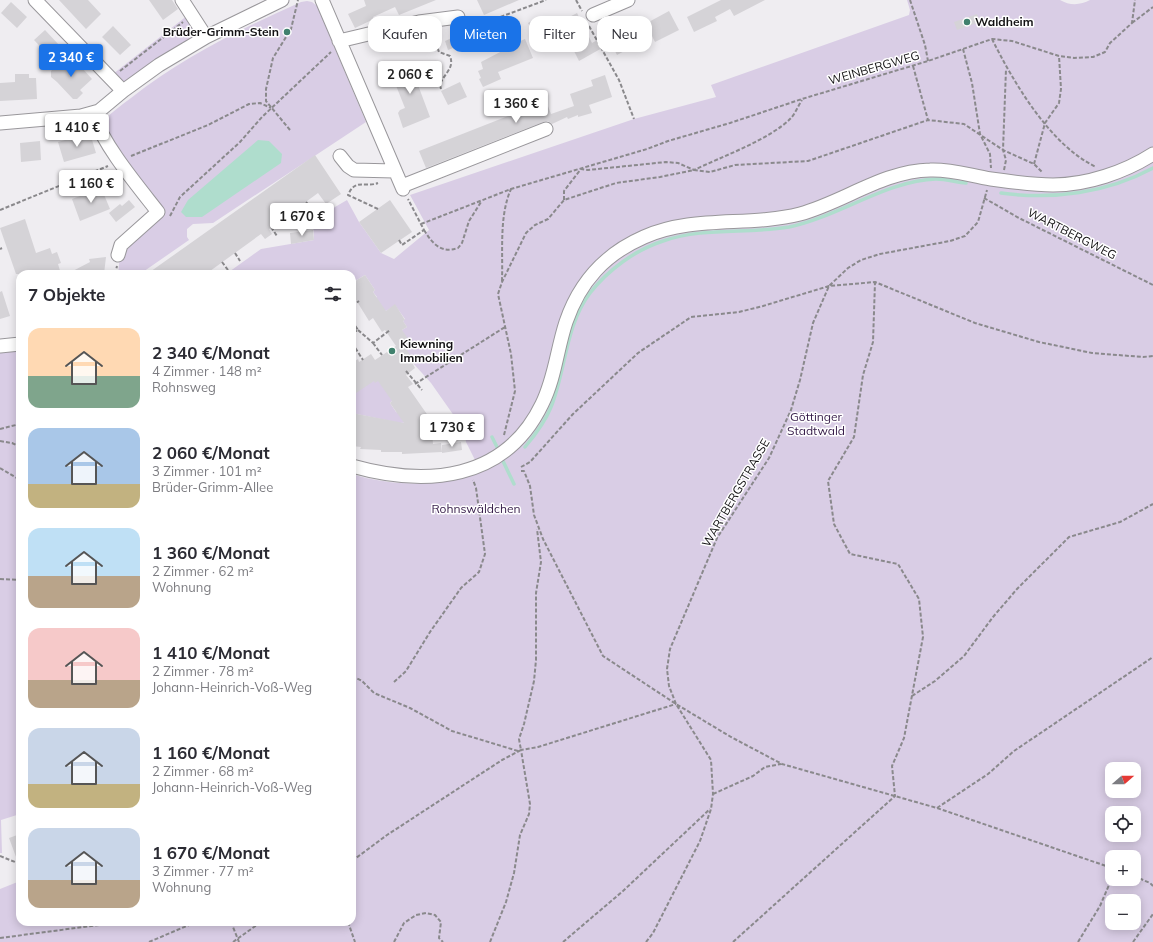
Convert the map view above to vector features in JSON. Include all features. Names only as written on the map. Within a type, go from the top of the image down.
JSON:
[{"type":"street","points":[[36,0],[123,91]]},
{"type":"street","points":[[182,0],[206,37]]},
{"type":"street","points":[[0,123],[66,118],[93,114],[159,65],[206,37],[282,0]]},
{"type":"street","points":[[322,0],[402,188],[546,129]]},
{"type":"street","points":[[589,17],[628,0]]},
{"type":"street","points":[[340,42],[419,22],[450,18]]},
{"type":"street","points":[[93,114],[96,124],[120,161],[163,216],[121,245],[118,255]]},
{"type":"street","points":[[356,467],[376,472],[404,476],[434,476],[468,470],[486,463],[506,452],[528,428],[543,403],[553,377],[566,322],[580,291],[601,264],[625,247],[646,236],[691,224],[776,218],[798,214],[823,207],[887,178],[904,173],[929,170],[953,170],[992,179],[1020,183],[1055,185],[1081,182],[1111,174],[1153,154]]},
{"type":"street","points":[[340,156],[348,166],[354,170],[394,171]]},
{"type":"street","points":[[0,346],[16,344]]},
{"type":"path","points":[[290,130],[266,101],[266,89],[268,74],[273,58],[291,29],[298,0]]},
{"type":"path","points":[[503,16],[546,0]]},
{"type":"path","points":[[576,0],[587,16]]},
{"type":"path","points":[[910,0],[928,61]]},
{"type":"path","points":[[1132,23],[1136,0]]},
{"type":"path","name":"WEINBERGWEG","points":[[581,169],[647,149],[668,140],[730,123],[802,99],[913,66],[992,39],[1012,41],[1059,56],[1074,58],[1093,57],[1105,52],[1110,43],[1132,23],[1153,7]]},
{"type":"path","points":[[111,79],[192,15]]},
{"type":"path","points":[[441,88],[440,85],[442,77],[451,69],[452,61],[450,56],[439,52],[435,41],[443,19]]},
{"type":"path","points":[[589,19],[618,80],[634,119]]},
{"type":"path","points":[[992,39],[1006,68],[1045,124],[1066,146],[1088,163],[1111,174]]},
{"type":"path","points":[[163,216],[180,197],[240,142],[271,108],[340,42]]},
{"type":"path","points":[[963,49],[972,83],[980,134],[990,154],[992,179],[1004,172],[1006,160],[1003,150],[1006,68]]},
{"type":"path","points":[[1034,164],[1045,124],[1059,103],[1061,89],[1059,56]]},
{"type":"path","points":[[913,66],[928,120]]},
{"type":"path","points":[[502,440],[515,391],[514,369],[498,294],[502,282],[526,233],[535,225],[548,219],[564,200],[616,183],[660,177],[694,170],[756,141],[791,118],[802,99]]},
{"type":"path","points":[[0,210],[208,125],[249,104],[260,103],[271,108]]},
{"type":"path","points":[[421,224],[511,189],[581,169],[588,170],[666,162],[678,163],[694,170],[710,172],[735,165],[808,161],[928,120],[964,124],[1003,150],[1034,164],[1055,185]]},
{"type":"path","points":[[564,200],[564,191],[581,169]]},
{"type":"path","name":"WARTBERGSTRASSE","points":[[646,942],[653,933],[697,848],[711,809],[713,794],[711,760],[676,704],[669,686],[667,669],[670,649],[717,538],[769,458],[791,410],[800,380],[813,323],[829,286],[848,268],[861,260],[880,254],[966,236],[978,222],[984,198],[992,179]]},
{"type":"path","points":[[378,209],[348,195],[351,188],[358,184],[374,185],[380,183]]},
{"type":"path","points":[[402,188],[431,242],[447,250],[458,248],[462,243],[469,221],[481,201]]},
{"type":"path","points":[[502,282],[504,220],[506,201],[511,189]]},
{"type":"path","name":"WARTBERGWEG","points":[[984,198],[1017,217],[1153,285]]},
{"type":"path","points":[[306,202],[316,214]]},
{"type":"path","points":[[271,227],[277,236]]},
{"type":"path","points":[[399,240],[402,245],[424,230]]},
{"type":"path","points":[[235,253],[240,261]]},
{"type":"path","points":[[222,262],[228,270]]},
{"type":"path","points":[[875,282],[873,342],[863,375],[854,437],[828,481],[834,524],[850,554],[898,564],[919,599],[923,637],[904,738],[892,766],[895,796]]},
{"type":"path","points":[[521,467],[530,462],[572,414],[638,353],[691,318],[745,311],[829,286],[875,282],[975,323],[1039,342],[1092,353],[1143,357],[1153,356]]},
{"type":"path","points":[[356,327],[373,343],[382,355]]},
{"type":"path","points":[[415,384],[505,327]]},
{"type":"path","points":[[373,343],[390,330]]},
{"type":"path","points":[[356,349],[363,360]]},
{"type":"path","points":[[406,371],[412,381],[422,390]]},
{"type":"path","points":[[0,429],[16,425]]},
{"type":"path","points":[[0,441],[16,445]]},
{"type":"path","points":[[0,468],[16,478]]},
{"type":"path","points":[[394,682],[406,671],[430,632],[461,588],[479,572],[485,554],[476,488],[468,470]]},
{"type":"path","points":[[490,942],[506,902],[514,873],[520,835],[529,814],[530,804],[519,739],[534,681],[536,660],[536,593],[541,562],[530,486],[524,471],[521,471]]},
{"type":"path","points":[[911,697],[934,681],[964,656],[1017,589],[1069,537],[1120,522],[1153,504]]},
{"type":"path","points":[[536,522],[547,549],[603,656],[676,704],[782,764],[937,808],[1105,866]]},
{"type":"path","points":[[0,579],[16,580]]},
{"type":"path","points":[[937,808],[988,774],[1014,750],[1153,656]]},
{"type":"path","points":[[356,678],[362,681],[374,693],[410,708],[452,732],[518,751]]},
{"type":"path","points":[[356,858],[393,831],[518,751],[538,747],[676,704]]},
{"type":"path","points":[[713,794],[753,776],[765,767],[782,764]]},
{"type":"path","points":[[733,942],[895,796]]},
{"type":"path","points":[[563,942],[623,891],[711,809]]},
{"type":"path","points":[[0,856],[16,862]]},
{"type":"path","points":[[1141,879],[1153,886]]},
{"type":"path","points":[[1078,942],[1100,906],[1109,886]]},
{"type":"path","points":[[394,942],[404,923],[416,916],[426,913],[435,915],[440,922],[439,938],[443,942]]},
{"type":"path","points":[[1133,942],[1153,914]]},
{"type":"path","points":[[0,938],[91,926]]},
{"type":"path","points":[[149,942],[187,926]]},
{"type":"path","points":[[232,926],[239,942]]},
{"type":"path","points":[[233,942],[255,926]]},
{"type":"path","points":[[350,926],[356,942]]},
{"type":"green space","name":"Göttinger Stadtwald","points":[[907,0],[1060,0],[1075,4],[1090,0],[1153,0],[1153,942],[0,942],[0,889],[16,883],[16,926],[356,926],[356,475],[384,481],[417,484],[433,483],[465,477],[481,472],[466,442],[464,430],[431,383],[412,362],[405,347],[402,330],[407,327],[403,321],[405,319],[395,305],[386,311],[372,301],[377,297],[373,292],[375,290],[365,275],[356,280],[356,270],[232,270],[261,249],[314,240],[313,220],[347,200],[359,222],[381,253],[394,259],[429,230],[410,195],[634,119],[716,97],[711,85],[909,15],[910,10]]},
{"type":"green space","points":[[301,2],[312,2],[317,6],[366,122],[213,223],[193,224],[187,229],[187,237],[189,240],[146,270],[118,270],[121,248],[161,211],[122,160],[103,121],[120,106],[151,83],[192,57],[235,33]]},
{"type":"green space","points":[[188,15],[197,34],[195,38],[127,81],[122,81],[113,74]]},
{"type":"green space","points":[[16,349],[16,815],[1,820],[2,853],[0,853],[0,350]]},
{"type":"green space","points":[[391,372],[392,401],[390,403],[396,412],[421,421],[400,423],[356,414],[356,392],[371,382]]},
{"type":"shaded area","points":[[258,140],[269,141],[282,154],[281,163],[202,217],[186,217],[181,212],[188,200]]},
{"type":"building","points":[[59,0],[88,0],[101,14],[86,29]]},
{"type":"building","points":[[149,0],[172,0],[178,9],[163,20]]},
{"type":"building","points":[[364,0],[436,0],[399,15],[395,7],[375,16],[368,16],[368,22],[355,28],[348,14],[366,6]]},
{"type":"building","points":[[477,0],[519,0],[484,15]]},
{"type":"building","points":[[721,0],[765,0],[734,16],[730,9],[715,17],[717,21],[694,32],[687,17]]},
{"type":"building","points":[[11,2],[27,17],[17,28],[1,13]]},
{"type":"building","points":[[669,11],[679,30],[655,42],[652,36],[652,20]]},
{"type":"building","points":[[577,13],[578,16],[571,16]]},
{"type":"building","name":"Waldheim","points":[[977,14],[980,22],[957,30],[954,22]]},
{"type":"building","points":[[113,26],[131,45],[120,55],[102,37]]},
{"type":"building","points":[[45,30],[60,46],[49,56],[34,40]]},
{"type":"building","points":[[589,37],[592,43],[597,40],[597,51],[579,61],[574,52],[589,52]]},
{"type":"building","points":[[450,39],[450,49],[448,50],[445,41]]},
{"type":"building","points":[[525,39],[529,52],[530,52],[533,58],[498,72],[501,79],[483,87],[479,79],[481,78],[478,71],[483,69],[481,62],[500,52],[521,52],[521,41]]},
{"type":"building","points":[[616,52],[623,52],[617,55]]},
{"type":"building","points":[[73,58],[92,79],[80,90],[83,93],[77,99],[73,99],[51,77],[51,71],[57,65],[60,70]]},
{"type":"building","points":[[406,66],[409,72],[419,68],[425,82],[418,85],[430,117],[403,128],[398,113],[400,110],[405,108],[395,83],[390,85],[385,74]]},
{"type":"building","points":[[15,74],[29,74],[29,78],[36,78],[37,99],[0,101],[0,83],[15,82]]},
{"type":"building","points":[[605,75],[612,97],[589,105],[592,113],[578,117],[578,115],[568,119],[567,117],[552,124],[548,121],[543,122],[426,168],[419,151],[546,101],[551,114],[574,106],[570,94],[593,86],[591,80]]},
{"type":"building","points":[[460,82],[467,97],[448,105],[441,91]]},
{"type":"building","points":[[90,133],[96,153],[64,162],[58,142]]},
{"type":"building","points":[[40,141],[41,160],[21,162],[20,143]]},
{"type":"building","points":[[315,155],[341,194],[326,204],[318,193],[303,204],[306,208],[288,221],[288,215],[269,229],[272,234],[265,239],[261,234],[212,270],[153,270]]},
{"type":"building","points":[[100,185],[110,209],[80,221],[72,199],[91,192],[90,189]]},
{"type":"building","points":[[129,200],[135,207],[116,222],[109,213],[120,204],[122,206]]},
{"type":"building","points":[[390,200],[412,232],[381,253],[359,222]]},
{"type":"building","points":[[25,219],[36,253],[50,248],[52,254],[57,252],[61,263],[58,264],[60,270],[16,270],[16,274],[0,228]]},
{"type":"building","points":[[313,230],[314,240],[291,244],[290,233]]},
{"type":"building","points":[[106,257],[104,270],[75,270],[90,262],[89,259]]},
{"type":"building","points":[[365,275],[375,290],[373,292],[386,311],[395,304],[405,320],[403,321],[407,327],[402,330],[411,343],[405,347],[414,361],[412,362],[415,368],[406,375],[413,384],[408,387],[431,420],[433,444],[441,443],[442,452],[402,454],[402,452],[381,452],[381,450],[360,449],[361,447],[356,446],[356,414],[404,423],[390,403],[392,401],[378,381],[375,383],[374,381],[356,393],[356,360],[358,359],[359,362],[371,354],[375,360],[396,346],[385,330],[382,332],[373,318],[369,321],[356,300],[356,281]]},
{"type":"building","points":[[2,291],[10,316],[0,319],[0,292]]},
{"type":"building","points":[[461,442],[462,450],[442,453],[442,445]]},
{"type":"building","points":[[16,835],[16,857],[9,838]]},
{"type":"waterway","points":[[1001,193],[1040,196],[1060,195],[1098,189],[1135,177],[1153,168]]},
{"type":"waterway","points":[[525,447],[540,428],[551,407],[575,320],[582,306],[590,293],[605,276],[632,255],[663,241],[694,234],[789,227],[826,215],[881,192],[918,181],[940,179],[966,183]]},
{"type":"waterway","points":[[492,437],[498,449]]},
{"type":"waterway","points":[[502,459],[514,484]]},
{"type":"place","name":"Waldheim","points":[[967,22]]},
{"type":"place","name":"Brüder-Grimm-Stein","points":[[287,32]]},
{"type":"place","name":"Kiewning Immobilien","points":[[392,351]]},
{"type":"park label","name":"Rohnswäldchen","points":[[476,509]]}]
